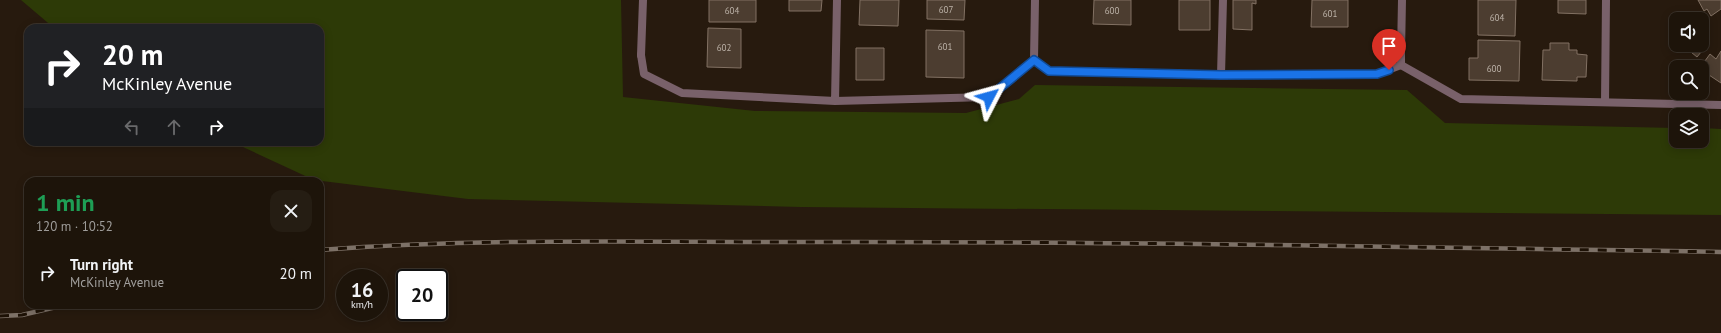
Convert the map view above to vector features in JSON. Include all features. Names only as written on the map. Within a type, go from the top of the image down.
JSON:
[{"type":"street","points":[[642,0],[642,55],[644,74],[682,92],[835,101],[989,97],[1034,60],[1035,0]]},
{"type":"street","points":[[835,101],[837,0]]},
{"type":"street","points":[[1221,75],[1223,0]]},
{"type":"street","points":[[1401,65],[1402,0]]},
{"type":"street","points":[[1605,102],[1606,0]]},
{"type":"street","points":[[1034,60],[1049,71],[1221,75],[1377,74],[1401,65]]},
{"type":"street","points":[[1401,65],[1461,99],[1721,105]]},
{"type":"green space","points":[[21,0],[621,0],[623,97],[755,111],[966,113],[1019,99],[1035,85],[1407,90],[1445,123],[1669,128],[1669,148],[1709,148],[1709,128],[1721,129],[1721,215],[801,207],[468,199],[324,181],[324,177],[308,177],[241,146],[324,146],[324,24],[49,24]]},
{"type":"building","points":[[709,0],[756,0],[756,22],[709,22]]},
{"type":"building","points":[[789,0],[822,0],[821,11],[789,11]]},
{"type":"building","points":[[860,0],[899,0],[898,26],[859,25]]},
{"type":"building","points":[[927,0],[965,0],[964,20],[927,19]]},
{"type":"building","points":[[1094,0],[1131,0],[1131,25],[1093,24]]},
{"type":"building","points":[[1179,0],[1210,0],[1210,30],[1179,30]]},
{"type":"building","points":[[1233,0],[1256,0],[1256,4],[1252,3],[1252,30],[1233,29]]},
{"type":"building","points":[[1312,0],[1348,0],[1348,27],[1311,27]]},
{"type":"building","points":[[1478,0],[1516,0],[1515,36],[1478,35]]},
{"type":"building","points":[[1558,0],[1586,0],[1586,14],[1558,13]]},
{"type":"building","points":[[1698,0],[1721,0],[1721,9],[1711,16],[1707,9],[1704,11]]},
{"type":"building","points":[[708,28],[741,29],[741,68],[707,67]]},
{"type":"building","points":[[926,30],[964,31],[964,78],[926,77]]},
{"type":"building","points":[[1478,40],[1520,41],[1519,81],[1469,80],[1469,58],[1478,58]]},
{"type":"building","points":[[1550,43],[1569,43],[1569,50],[1577,50],[1577,54],[1587,55],[1586,77],[1577,77],[1577,81],[1542,80],[1543,50],[1550,50]]},
{"type":"building","points":[[856,48],[884,48],[884,80],[856,80]]},
{"type":"building","points":[[1721,51],[1721,83],[1709,75],[1709,60],[1706,60],[1710,54],[1716,59]]},
{"type":"building","points":[[1691,52],[1701,52],[1697,57]]},
{"type":"railway","points":[[324,250],[379,246],[497,242],[615,241],[1140,243],[1721,252]]},
{"type":"railway","points":[[0,316],[22,315],[48,309]]},
{"type":"route","points":[[989,97],[1034,60],[1049,71],[1252,75],[1377,74],[1389,70]]}]
